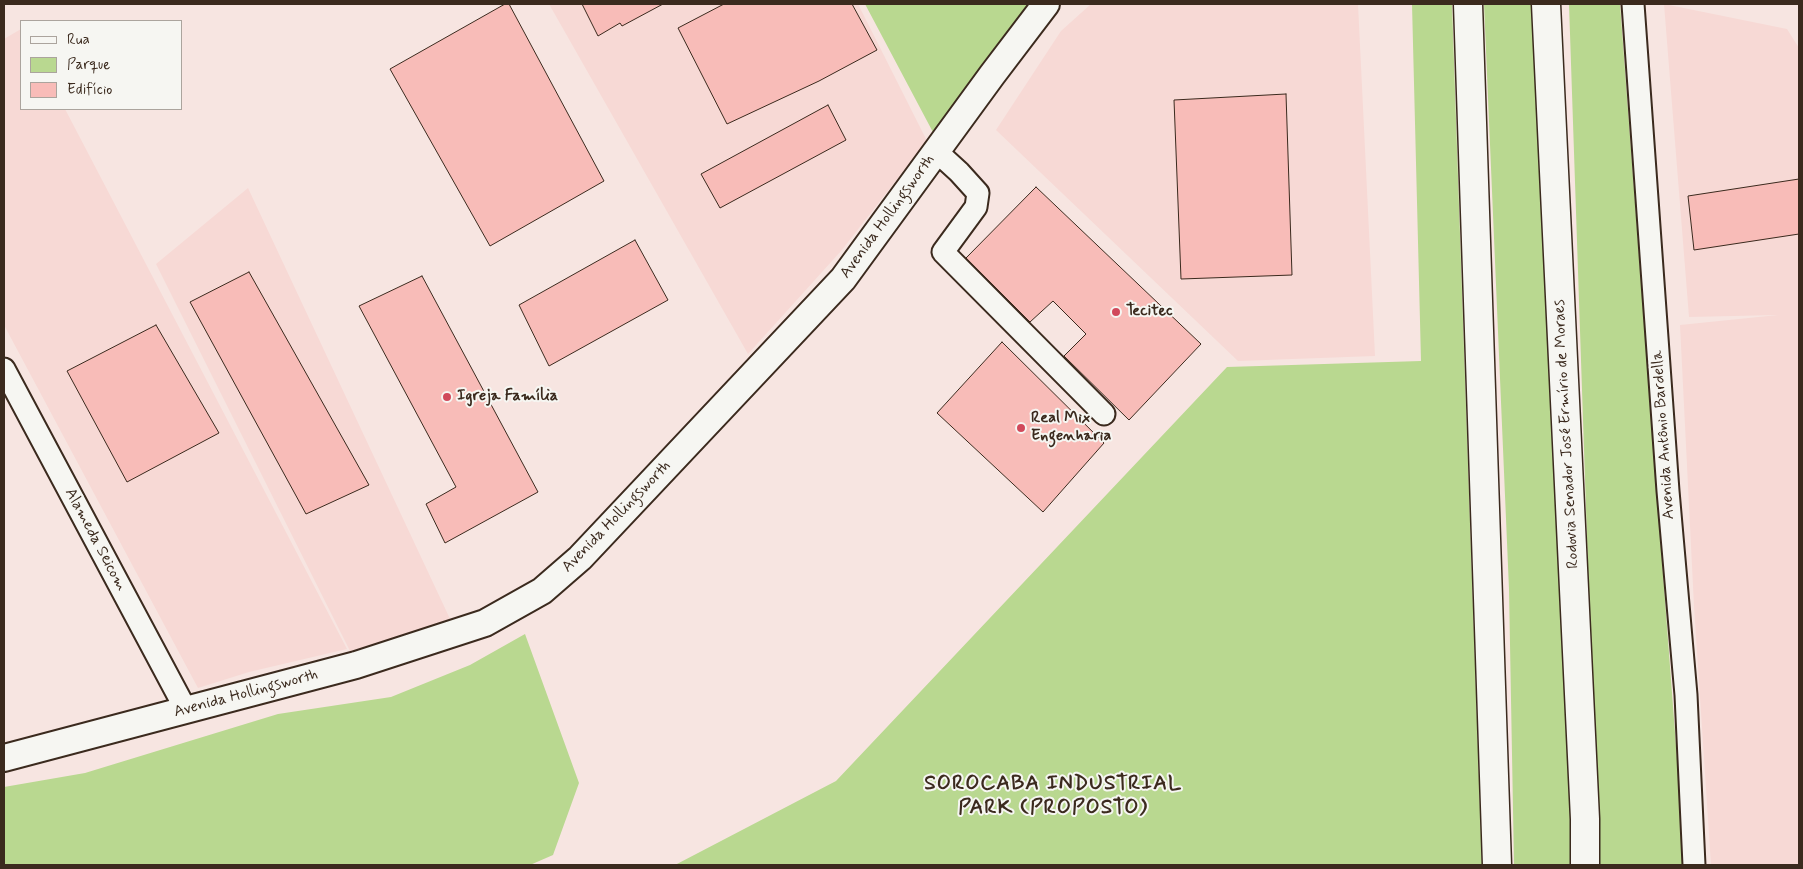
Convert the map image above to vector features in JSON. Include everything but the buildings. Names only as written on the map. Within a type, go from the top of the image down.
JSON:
[{"type":"highway","points":[[1468,4],[1497,865]]},
{"type":"highway","name":"Rodovia Senador José Ermírio de Moraes","points":[[1546,4],[1584,799],[1585,865]]},
{"type":"main road","name":"Avenida Hollingsworth","points":[[4,758],[356,665],[485,623],[542,591],[580,558],[843,279],[1046,4]]},
{"type":"street","name":"Avenida Antônio Bardella","points":[[1633,4],[1668,491],[1686,695],[1694,865]]},
{"type":"street","points":[[936,151],[959,172],[978,194],[976,206],[943,252],[1104,414]]},
{"type":"street","name":"Alameda Seicom","points":[[4,369],[186,710]]},
{"type":"shaded area","points":[[549,4],[858,4],[927,141],[841,251],[748,354]]},
{"type":"shaded area","points":[[1091,4],[1358,4],[1375,356],[1238,361],[996,130],[1061,31]]},
{"type":"shaded area","points":[[1664,4],[1787,29],[1799,48],[1799,865],[1711,865],[1694,606],[1680,325],[1778,315],[1689,317]]},
{"type":"shaded area","points":[[20,30],[20,110],[66,110],[347,649],[249,672],[198,688],[4,325],[4,39]]},
{"type":"shaded area","points":[[248,188],[451,621],[352,655],[156,264]]},
{"type":"green space","points":[[865,4],[1031,4],[935,136]]},
{"type":"green space","points":[[1412,4],[1452,4],[1482,865],[675,865],[836,781],[1227,367],[1421,361]]},
{"type":"green space","points":[[1484,4],[1536,4],[1574,865],[1514,865],[1509,589]]},
{"type":"green space","points":[[1569,4],[1620,4],[1685,865],[1598,865]]},
{"type":"green space","points":[[525,634],[579,783],[553,855],[530,865],[4,865],[4,787],[85,773],[278,714],[391,697],[470,665]]},
{"type":"place","name":"Tecitec","points":[[1116,312]]},
{"type":"place","name":"Igreja Família","points":[[447,397]]},
{"type":"place","name":"Real Mix Engenharia","points":[[1021,428]]},
{"type":"district","name":"SOROCABA INDUSTRIAL PARK (PROPOSTO)","points":[[1053,797]]}]
